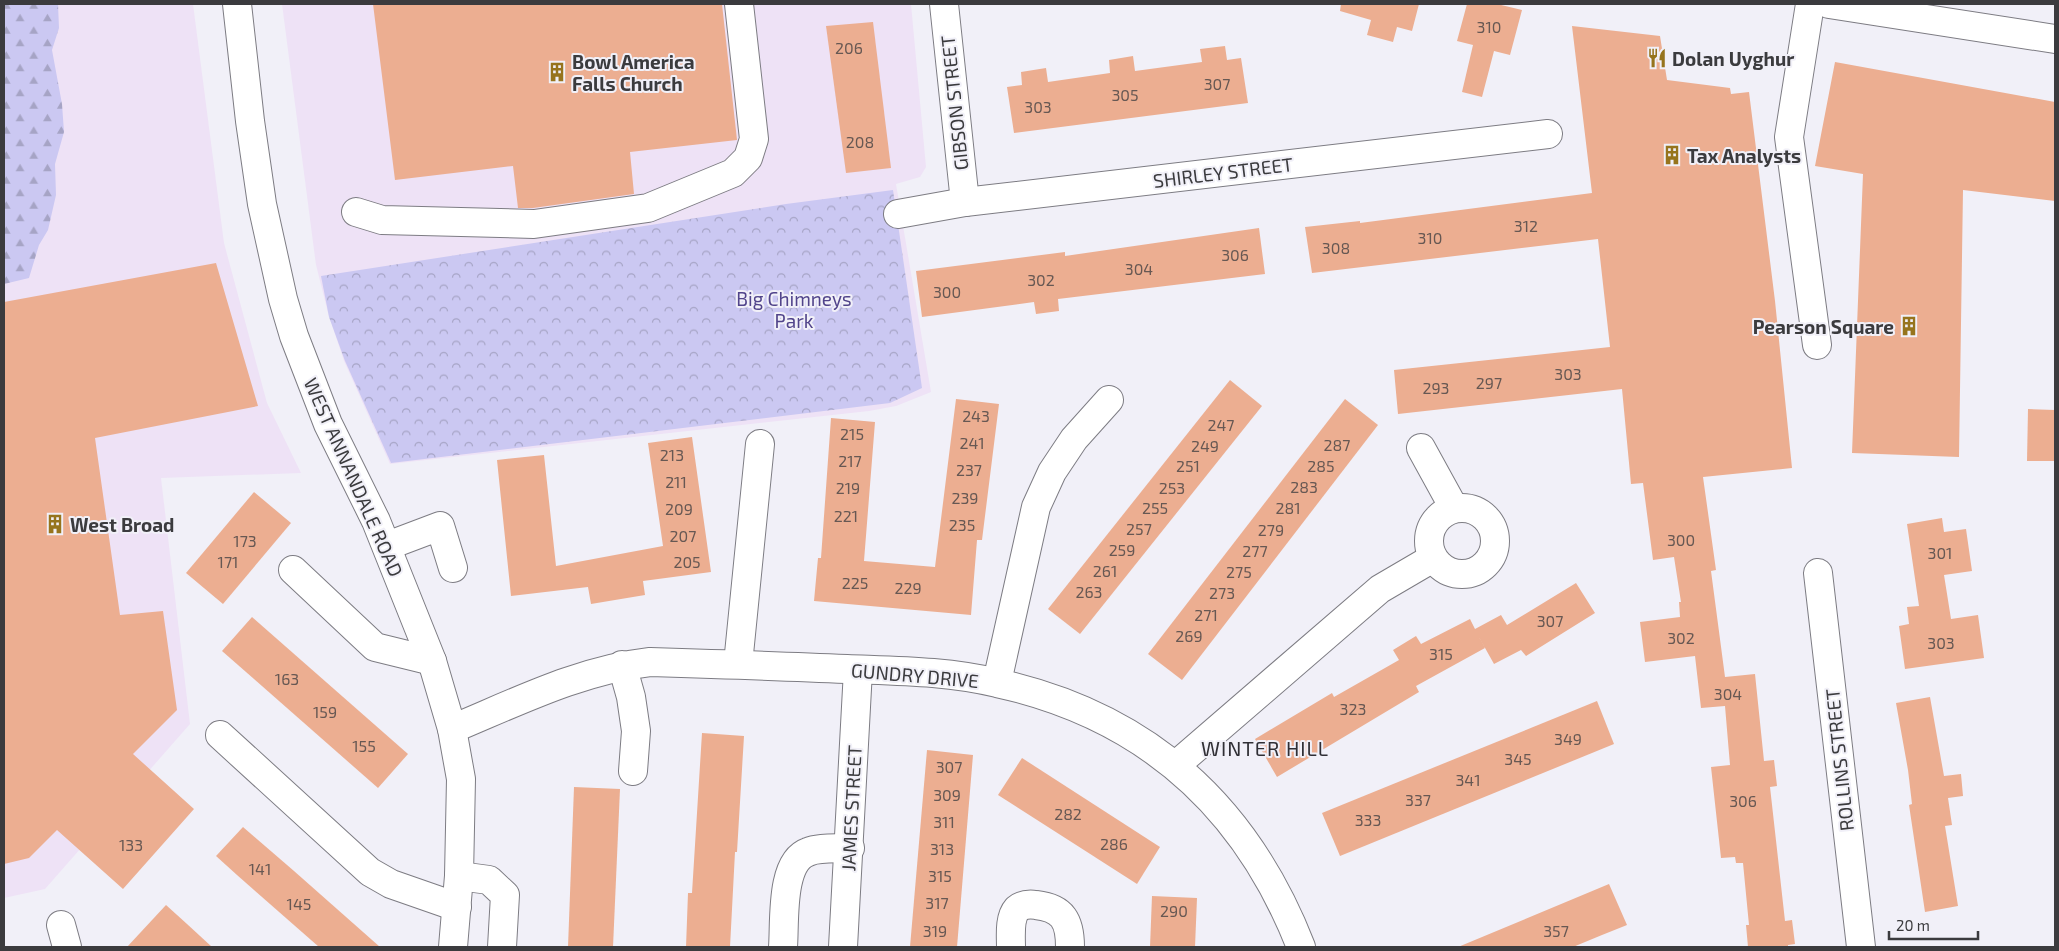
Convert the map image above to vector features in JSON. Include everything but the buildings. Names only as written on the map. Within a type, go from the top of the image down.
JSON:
[{"type":"street","name":"WEST ANNANDALE ROAD","points":[[237,4],[250,121],[262,204],[283,299],[294,336],[328,424],[386,546],[432,661],[452,729],[461,779],[460,876],[452,947]]},
{"type":"street","points":[[356,212],[382,220],[534,224],[648,208],[733,173],[748,158],[754,139],[739,4]]},
{"type":"street","name":"GIBSON STREET","points":[[944,4],[965,202]]},
{"type":"street","points":[[1810,4],[1789,137],[1817,345]]},
{"type":"street","points":[[1829,4],[2055,39]]},
{"type":"street","name":"SHIRLEY STREET","points":[[898,214],[965,202],[1548,134]]},
{"type":"street","points":[[996,682],[1036,507],[1052,472],[1074,440],[1109,400]]},
{"type":"street","points":[[738,664],[760,444]]},
{"type":"street","points":[[1421,448],[1454,508]]},
{"type":"street","points":[[1454,508],[1473,509],[1489,522],[1496,541],[1488,562],[1467,574],[1455,573],[1442,568],[1433,558],[1428,541],[1436,519],[1454,508]]},
{"type":"street","points":[[386,546],[440,526],[453,568]]},
{"type":"street","points":[[1176,765],[1380,588],[1433,558]]},
{"type":"street","points":[[293,570],[375,647],[432,661]]},
{"type":"street","name":"ROLLINS STREET","points":[[1818,573],[1861,947]]},
{"type":"street","name":"GUNDRY DRIVE","points":[[452,729],[581,675],[622,665],[650,662],[927,672],[996,682],[1029,691],[1099,717],[1135,736],[1176,765],[1200,786],[1237,831],[1270,879],[1301,947]]},
{"type":"street","points":[[622,665],[636,731],[633,771]]},
{"type":"street","name":"JAMES STREET","points":[[843,947],[850,848],[858,670]]},
{"type":"street","points":[[220,735],[370,872],[390,884],[457,907]]},
{"type":"street","points":[[783,947],[788,873],[796,860],[808,851],[850,848]]},
{"type":"street","points":[[460,876],[489,880],[505,895],[502,947]]},
{"type":"street","points":[[1011,947],[1012,919],[1017,910],[1026,904],[1048,906],[1061,914],[1070,929],[1070,947]]},
{"type":"shaded area","points":[[4,4],[193,4],[224,243],[267,403],[301,473],[161,478],[190,724],[45,889],[4,898]]},
{"type":"shaded area","points":[[282,4],[911,4],[926,167],[920,177],[896,184],[931,392],[896,406],[869,411],[390,464],[344,361],[328,313],[316,265]]},
{"type":"green space","points":[[4,4],[58,4],[59,28],[52,50],[62,104],[64,132],[55,164],[56,195],[48,230],[39,245],[29,278],[4,284]]},
{"type":"green space","name":"Big Chimneys Park","points":[[893,190],[922,388],[890,403],[391,463],[345,361],[329,317],[321,276],[786,204]]},
{"type":"place","name":"Dolan Uyghur","points":[[1657,58]]},
{"type":"place","name":"Bowl America Falls Church","points":[[557,72]]},
{"type":"place","name":"Tax Analysts","points":[[1672,155]]},
{"type":"place","name":"Pearson Square","points":[[1909,326]]},
{"type":"place","name":"West Broad","points":[[55,524]]},
{"type":"district","name":"WINTER HILL","points":[[1265,748]]}]
